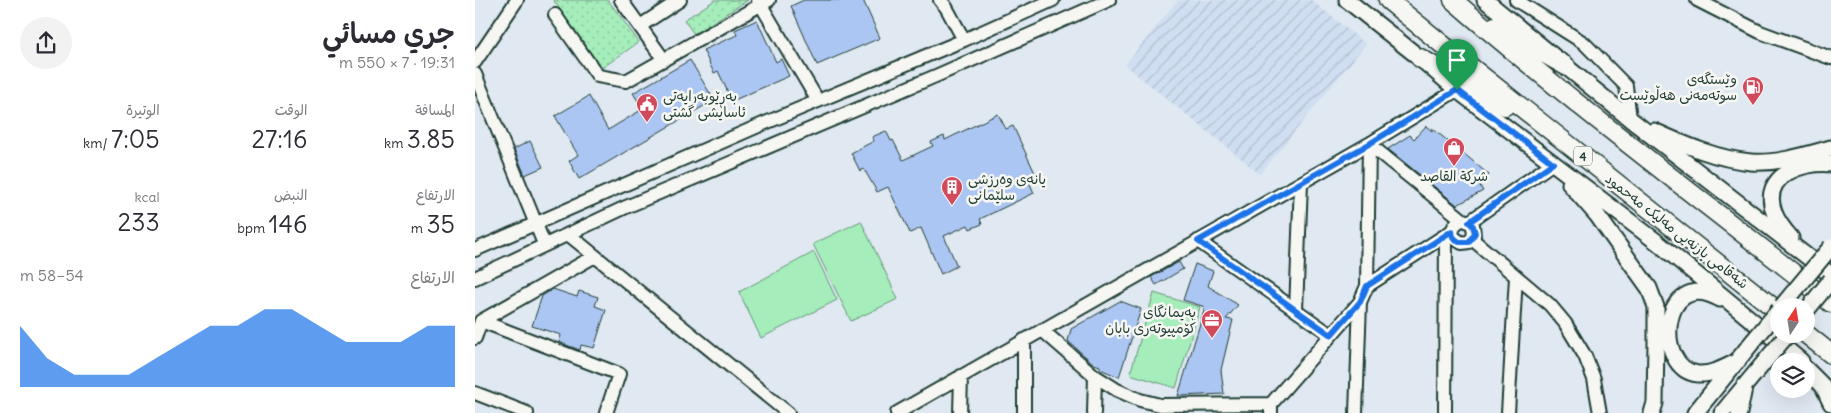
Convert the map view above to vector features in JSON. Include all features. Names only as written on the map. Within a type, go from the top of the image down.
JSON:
[{"type":"highway","name":"شەقامی بازنەیی مەلیک مەحمود","points":[[1388,0],[1770,304]]},
{"type":"highway","points":[[1456,3],[1566,66]]},
{"type":"highway","points":[[1456,3],[1528,64],[1831,303]]},
{"type":"highway","points":[[1420,58],[1553,133]]},
{"type":"highway","points":[[1815,341],[1831,354]]},
{"type":"main road","points":[[1347,0],[1457,90],[1657,242],[1791,353]]},
{"type":"main road","points":[[1485,0],[1629,119],[1831,275]]},
{"type":"main road","points":[[1629,119],[1671,139],[1715,155],[1751,162],[1786,159],[1831,148]]},
{"type":"main road","points":[[1553,163],[1597,215],[1649,288],[1656,307],[1655,403],[1652,413]]},
{"type":"main road","points":[[1805,254],[1785,231],[1774,212],[1771,199],[1772,192],[1778,180],[1795,168],[1818,163],[1831,164]]},
{"type":"main road","points":[[1789,298],[1831,247]]},
{"type":"main road","points":[[1815,300],[1831,280]]},
{"type":"main road","points":[[1738,361],[1713,372],[1697,374],[1689,372],[1676,362],[1670,346],[1670,325],[1674,306],[1689,293],[1702,292],[1710,294],[1740,311]]},
{"type":"main road","points":[[1695,413],[1770,321]]},
{"type":"main road","points":[[1722,413],[1780,343]]},
{"type":"main road","points":[[1815,375],[1831,387]]},
{"type":"main road","points":[[1815,378],[1823,386],[1831,403]]},
{"type":"main road","points":[[1739,413],[1742,394],[1747,382]]},
{"type":"street","points":[[475,62],[517,0]]},
{"type":"street","points":[[621,0],[663,60]]},
{"type":"street","points":[[640,26],[680,0]]},
{"type":"street","points":[[940,0],[965,40]]},
{"type":"street","points":[[475,250],[813,103],[965,40],[1053,0]]},
{"type":"street","points":[[479,273],[626,207],[1109,0]]},
{"type":"street","points":[[1516,0],[1584,43],[1626,86],[1629,119]]},
{"type":"street","points":[[1697,0],[1760,32],[1831,58]]},
{"type":"street","points":[[555,15],[598,76],[626,81],[762,2],[813,103],[817,126]]},
{"type":"street","points":[[475,74],[544,244]]},
{"type":"street","points":[[897,413],[1369,144],[1457,90]]},
{"type":"street","points":[[1369,144],[1475,229],[1472,239],[1466,243],[1459,242],[1449,233]]},
{"type":"street","points":[[1042,330],[1095,376],[1129,396],[1160,409],[1271,408],[1360,302],[1367,286],[1369,144]]},
{"type":"street","points":[[1367,286],[1449,233],[1456,223],[1466,221],[1553,163]]},
{"type":"street","points":[[1296,310],[1301,183]]},
{"type":"street","points":[[1445,413],[1449,233]]},
{"type":"street","points":[[568,234],[788,413]]},
{"type":"street","points":[[1472,239],[1550,305],[1571,332],[1585,356],[1594,379],[1600,413]]},
{"type":"street","points":[[1198,241],[1331,335]]},
{"type":"street","points":[[475,338],[481,321],[595,256]]},
{"type":"street","points":[[1508,413],[1516,277]]},
{"type":"street","points":[[1356,413],[1360,302]]},
{"type":"street","points":[[481,321],[619,374],[606,413]]},
{"type":"street","points":[[1024,340],[1024,413]]},
{"type":"street","points":[[960,413],[961,376]]},
{"type":"street","points":[[1094,413],[1095,376]]},
{"type":"street","points":[[475,393],[527,413]]},
{"type":"shaded area","points":[[1178,0],[1311,0],[1366,44],[1260,174],[1125,65]]},
{"type":"green space","points":[[555,0],[608,0],[639,42],[602,68]]},
{"type":"green space","points":[[715,0],[748,0],[694,34],[684,20]]},
{"type":"green space","points":[[861,221],[898,299],[851,321],[813,244]]},
{"type":"green space","points":[[814,252],[837,300],[761,338],[739,292]]},
{"type":"green space","points":[[1154,293],[1200,307],[1176,388],[1130,374]]},
{"type":"building","points":[[804,0],[863,0],[880,38],[817,65],[791,6]]},
{"type":"building","points":[[757,20],[776,62],[781,59],[789,76],[732,101],[718,71],[714,73],[703,50],[737,35],[735,30]]},
{"type":"building","name":"بەڕێوبەرایەتی ئاسایشی گشتی","points":[[690,60],[714,100],[579,179],[569,161],[578,155],[555,116],[589,96],[608,130],[643,109],[633,93]]},
{"type":"building","name":"یانەی وەرزشی سلێمانی","points":[[998,114],[1006,129],[1013,126],[1035,173],[1027,177],[1034,193],[980,219],[982,224],[970,229],[968,225],[944,236],[957,266],[941,274],[921,228],[910,233],[888,187],[877,192],[864,169],[860,171],[851,153],[874,141],[872,137],[886,131],[903,160],[933,146],[931,142],[944,136],[945,140]]},
{"type":"building","name":"شركة القاصد","points":[[1426,126],[1432,131],[1432,128],[1454,146],[1456,143],[1462,152],[1489,175],[1480,186],[1483,191],[1457,205],[1388,149],[1410,135],[1414,139]]},
{"type":"building","points":[[530,141],[543,167],[525,175],[514,149]]},
{"type":"building","points":[[1179,262],[1183,269],[1156,285],[1151,277]]},
{"type":"building","name":"پەیمانگای کۆمپیوتەری بابان","points":[[1195,264],[1213,271],[1208,286],[1238,305],[1226,319],[1233,320],[1221,370],[1224,394],[1178,396],[1205,307],[1183,300]]},
{"type":"building","points":[[553,289],[577,297],[579,291],[598,297],[595,306],[606,310],[594,348],[581,345],[580,350],[559,342],[561,335],[532,326],[542,296]]},
{"type":"building","points":[[1120,301],[1141,309],[1119,377],[1100,369],[1100,366],[1094,364],[1068,341],[1071,329]]},
{"type":"place","name":"وێستگەی سوتەمەنی هەڵوێست","points":[[1753,106]]},
{"type":"place","name":"بەڕێوبەرایەتی ئاسایشی گشتی","points":[[647,123]]},
{"type":"place","name":"شركة القاصد","points":[[1454,167]]},
{"type":"place","name":"یانەی وەرزشی سلێمانی","points":[[952,206]]},
{"type":"place","name":"پەیمانگای کۆمپیوتەری بابان","points":[[1212,339]]},
{"type":"route","points":[[1457,90],[1553,163],[1469,222],[1475,229],[1475,233],[1469,242],[1462,243],[1455,240],[1452,231],[1367,286],[1360,302],[1331,335],[1198,241],[1369,144],[1457,90]]}]
